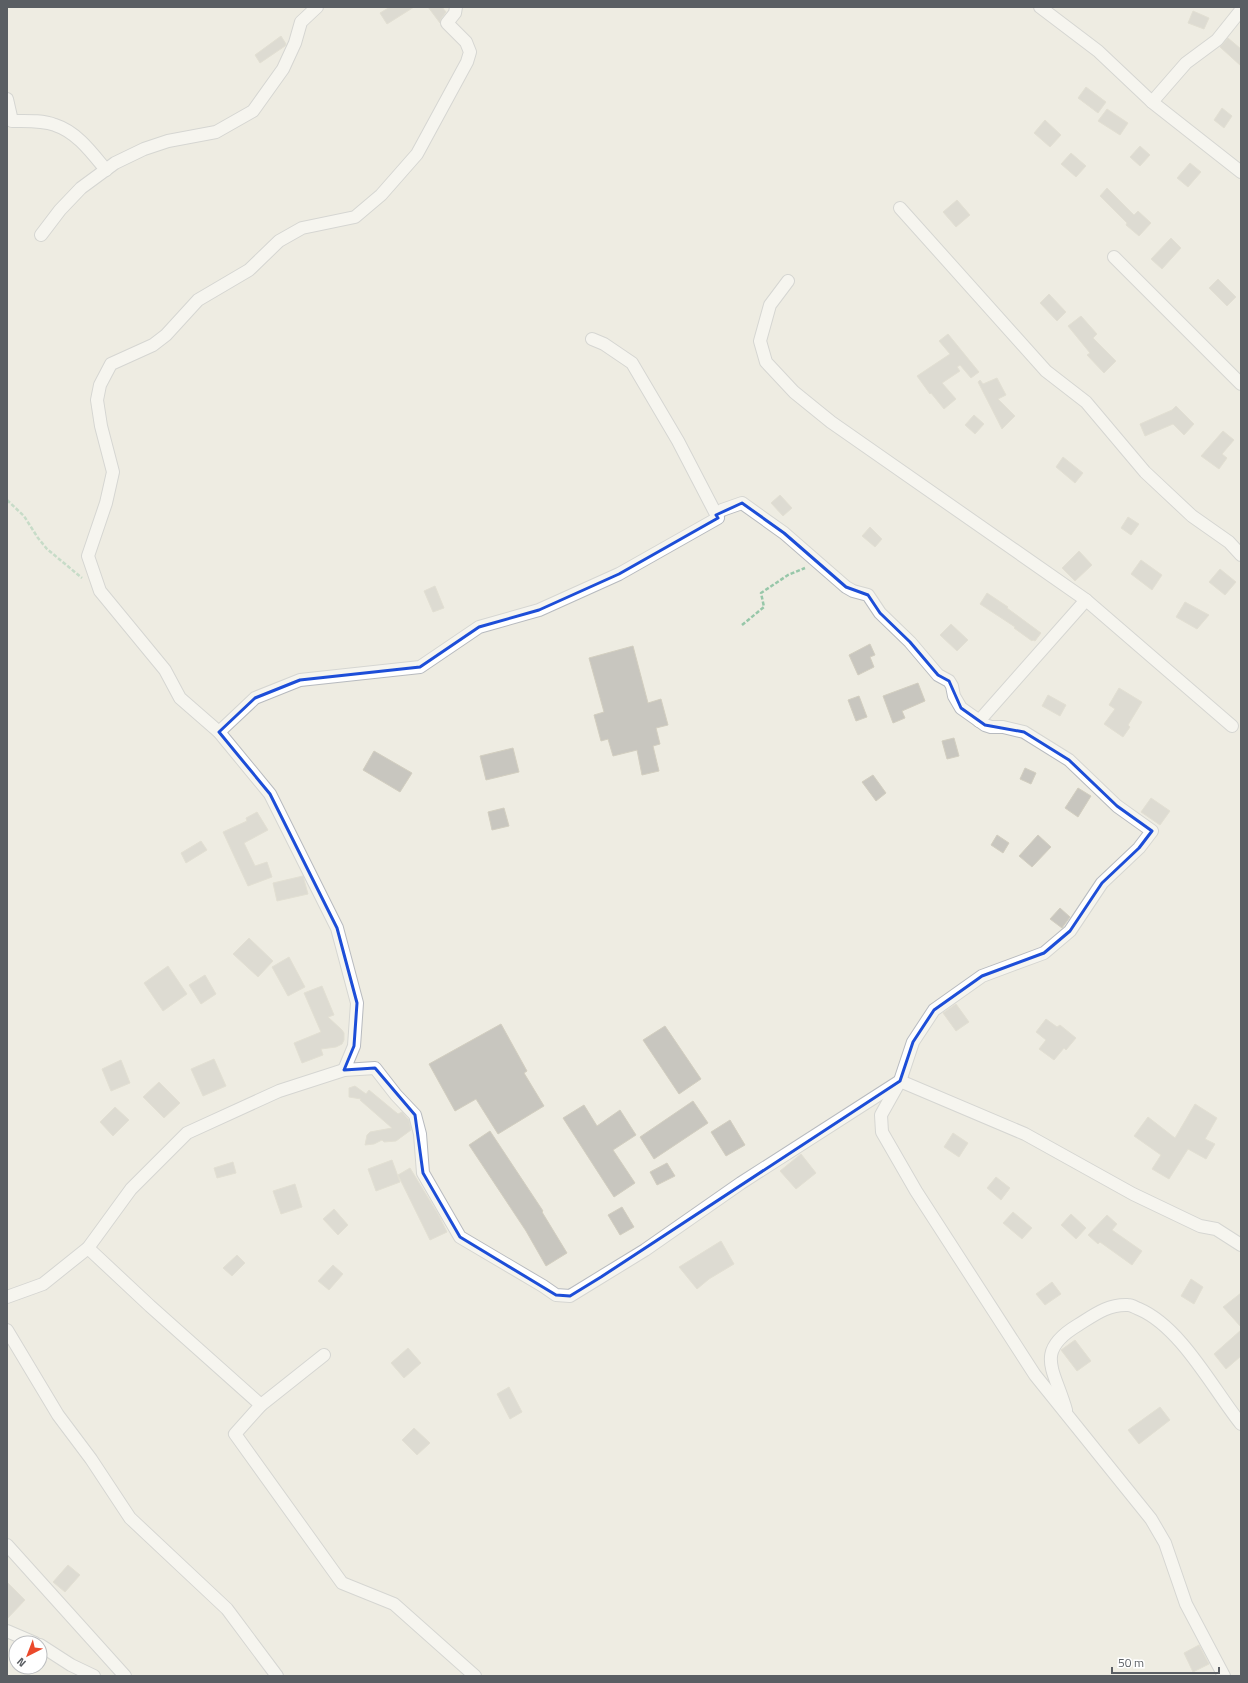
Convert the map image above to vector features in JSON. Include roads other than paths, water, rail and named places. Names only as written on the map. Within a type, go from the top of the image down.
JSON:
[{"type":"street","points":[[41,235],[60,210],[81,188],[115,163],[144,149],[168,141],[216,132],[253,111],[283,69],[295,43],[301,22],[317,7]]},
{"type":"street","points":[[344,1070],[354,1046],[357,1003],[337,928],[270,794],[219,732],[180,698],[165,670],[100,591],[88,556],[106,503],[113,472],[101,426],[97,400],[100,385],[111,364],[153,345],[166,335],[198,300],[249,270],[279,241],[302,228],[355,217],[381,195],[417,154],[467,62],[470,52],[466,42],[447,23],[455,13],[456,7]]},
{"type":"street","points":[[1040,7],[1098,51],[1152,102],[1241,172]]},
{"type":"street","points":[[1152,102],[1186,63],[1218,40],[1241,10]]},
{"type":"street","points":[[7,99],[12,121],[35,121],[56,125],[73,135],[91,151],[106,170]]},
{"type":"street","points":[[900,208],[1046,371],[1086,402],[1145,472],[1192,516],[1229,542],[1241,555]]},
{"type":"street","points":[[1114,257],[1241,384]]},
{"type":"street","points":[[788,281],[770,306],[760,341],[766,362],[794,392],[831,422],[1086,600],[1232,726]]},
{"type":"street","points":[[592,339],[604,344],[632,363],[678,441],[716,516]]},
{"type":"street","points":[[219,732],[255,698],[300,680],[420,667],[479,626],[539,610],[620,574],[718,518],[716,516],[722,510],[742,504],[784,533],[849,590],[868,595],[880,613],[914,646],[938,675],[950,681],[957,702],[961,708],[979,721],[991,726],[1024,732],[1069,760],[1116,806],[1152,831],[1139,848],[1102,883],[1070,931],[1044,953],[982,976],[934,1010],[913,1042],[900,1081],[881,1115],[882,1132],[916,1191],[1034,1375],[1151,1518],[1165,1543],[1186,1604],[1224,1676]]},
{"type":"street","points":[[979,721],[1086,600]]},
{"type":"street","points":[[7,1297],[43,1284],[88,1248],[131,1189],[187,1133],[279,1091],[344,1070],[375,1068],[396,1095],[415,1115],[420,1134],[423,1173],[460,1237],[556,1295],[570,1296],[657,1241],[719,1197],[900,1081]]},
{"type":"street","points":[[900,1081],[1025,1134],[1134,1194],[1200,1226],[1216,1229],[1241,1245]]},
{"type":"street","points":[[88,1248],[150,1306],[261,1405]]},
{"type":"street","points":[[1067,1414],[1062,1394],[1052,1371],[1051,1353],[1060,1337],[1108,1307],[1129,1305],[1145,1312],[1161,1322],[1195,1360],[1225,1404],[1241,1424]]},
{"type":"street","points":[[7,1330],[58,1415],[91,1458],[130,1518],[227,1609],[277,1676]]},
{"type":"street","points":[[324,1355],[261,1405],[235,1434],[342,1583],[394,1604],[476,1676]]},
{"type":"street","points":[[7,1545],[125,1676]]},
{"type":"street","points":[[7,1631],[16,1635]]},
{"type":"street","points":[[48,1650],[71,1665],[94,1676]]}]
